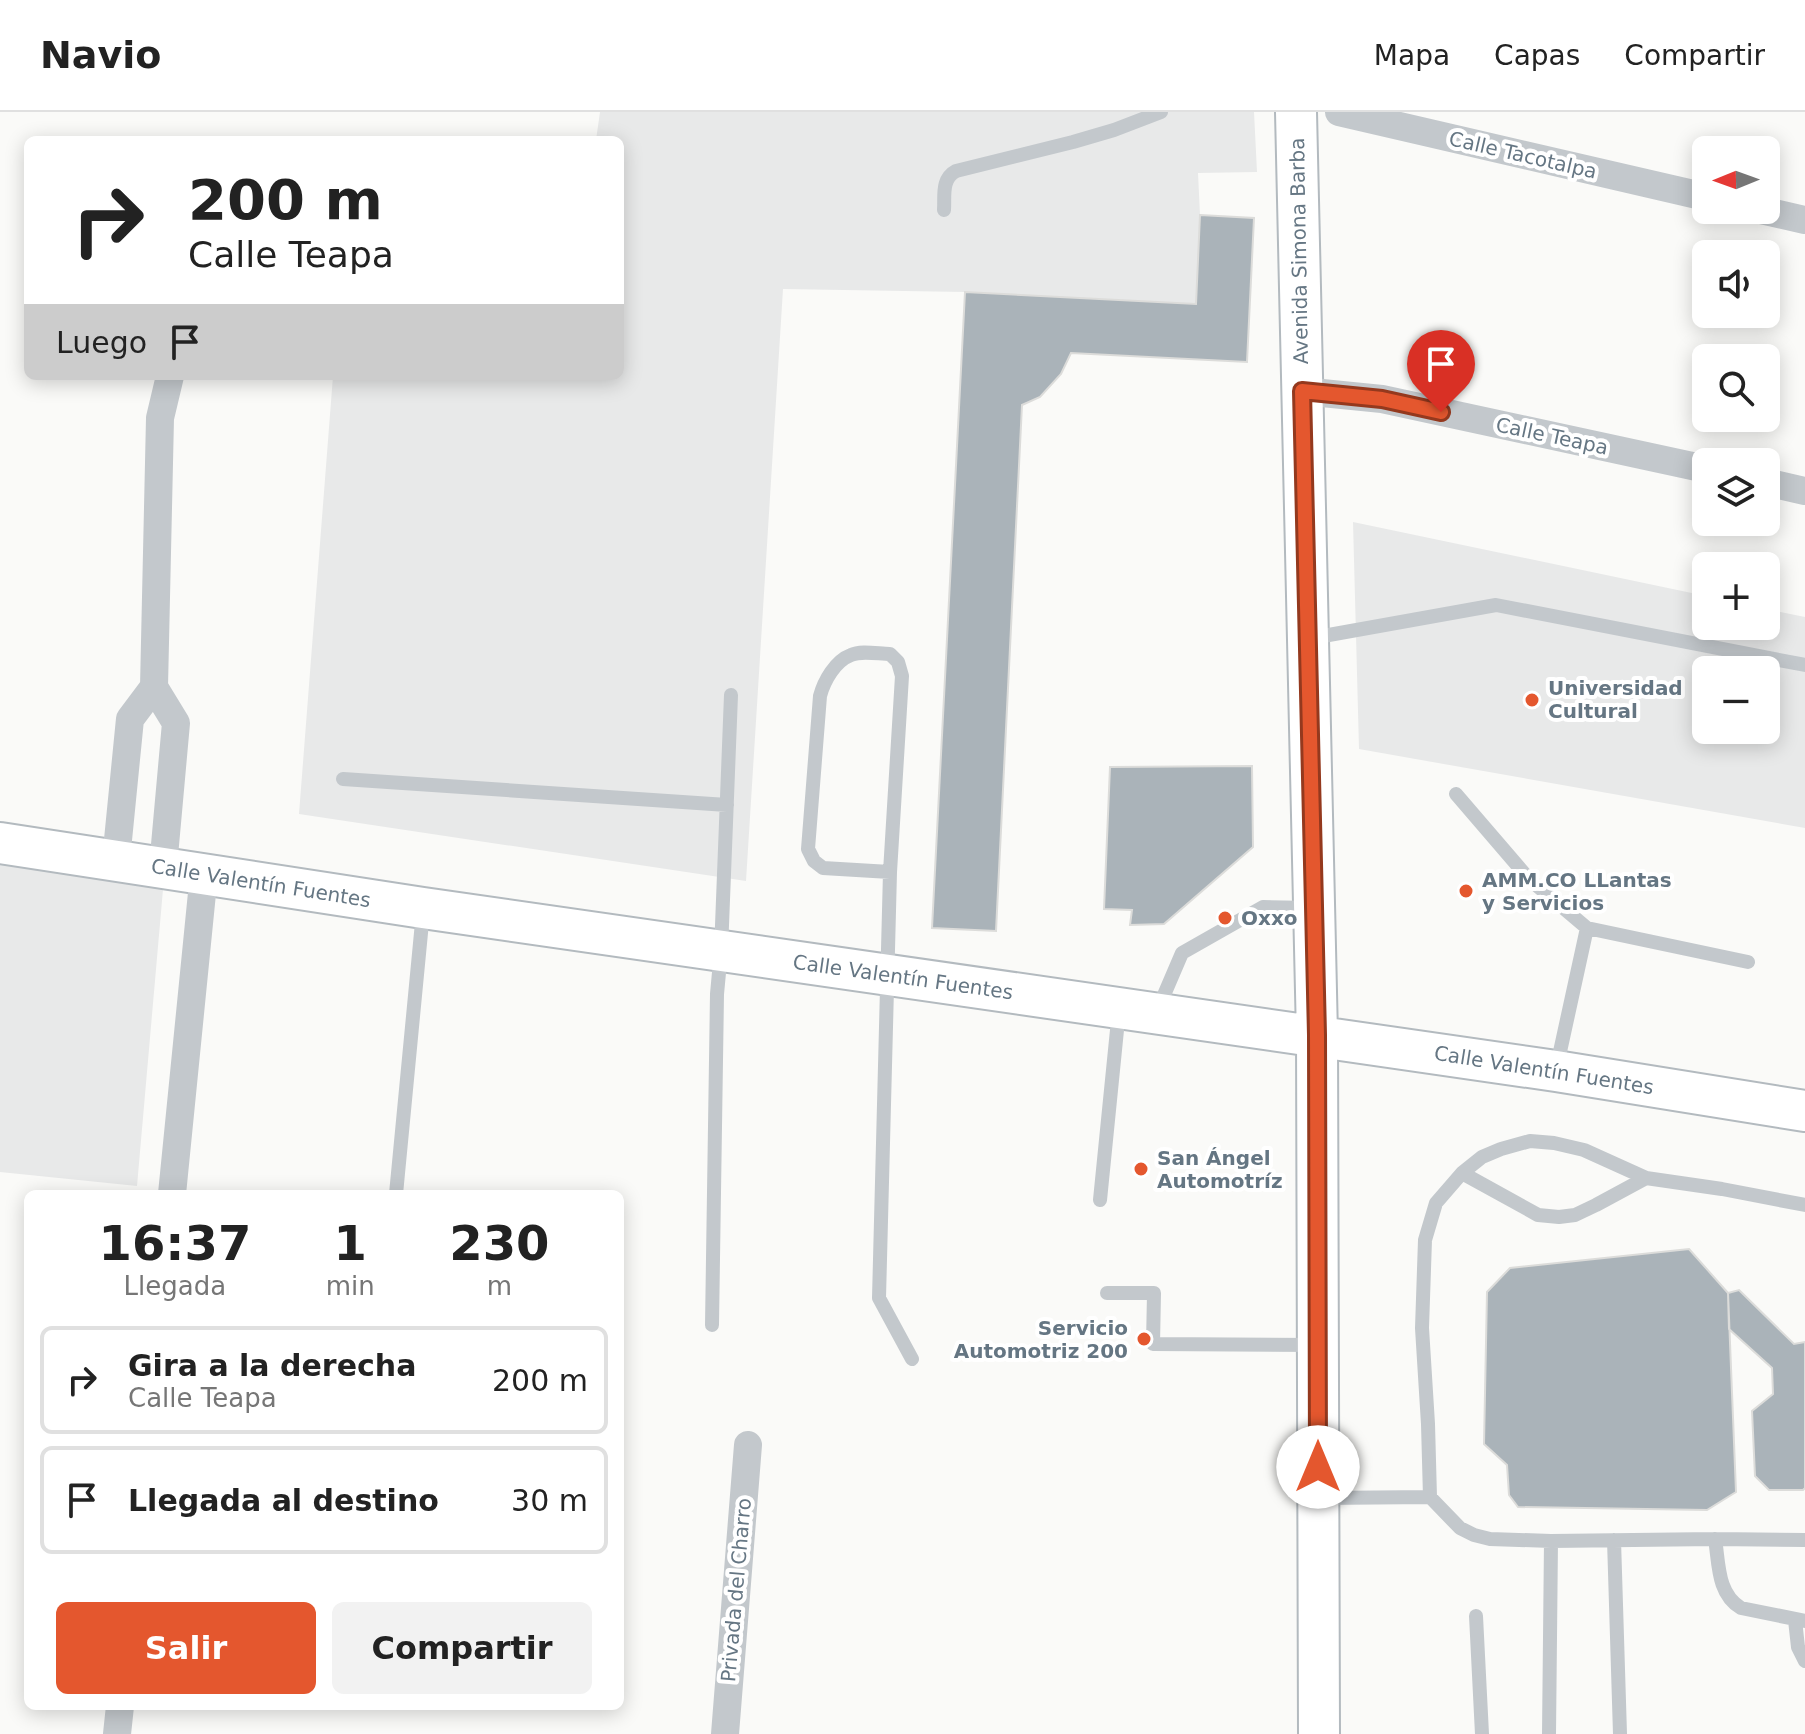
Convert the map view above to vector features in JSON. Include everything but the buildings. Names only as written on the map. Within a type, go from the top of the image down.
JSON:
[{"type":"street","name":"Avenida Simona Barba","points":[[1296,112],[1317,1035],[1319,1734]]},
{"type":"street","name":"Calle Tacotalpa","points":[[1339,112],[1692,194]]},
{"type":"street","points":[[1780,214],[1805,220]]},
{"type":"street","points":[[163,867],[176,723],[154,687],[160,418],[169,380]]},
{"type":"street","name":"Calle Teapa","points":[[1302,391],[1382,399],[1692,466]]},
{"type":"street","points":[[1780,485],[1805,491]]},
{"type":"street","points":[[116,860],[130,719],[154,687]]},
{"type":"street","name":"Calle Valentín Fuentes","points":[[0,843],[423,908],[1317,1035],[1805,1111]]},
{"type":"street","points":[[172,1190],[204,873]]},
{"type":"street","name":"Privada del Charro","points":[[725,1734],[748,1445]]},
{"type":"street","points":[[117,1734],[120,1710]]},
{"type":"lane","points":[[944,210],[945,184],[950,174],[956,171],[1073,142],[1161,112]]},
{"type":"lane","points":[[1308,638],[1496,605],[1805,665]]},
{"type":"lane","points":[[890,872],[823,868],[814,861],[808,849],[820,696],[824,682],[852,653],[890,654],[898,662],[902,676],[890,872],[879,1298],[912,1359]]},
{"type":"lane","points":[[712,1325],[717,1010],[731,695]]},
{"type":"lane","points":[[343,779],[727,805]]},
{"type":"lane","points":[[1456,794],[1529,879],[1587,928],[1748,962]]},
{"type":"lane","points":[[1100,1200],[1138,1011],[1182,953],[1263,907],[1314,909]]},
{"type":"lane","points":[[396,1190],[423,908]]},
{"type":"lane","points":[[1556,1071],[1587,928]]},
{"type":"lane","points":[[1805,1205],[1646,1178],[1584,1150],[1554,1143],[1530,1141],[1501,1149],[1482,1157],[1462,1173],[1436,1203],[1425,1240],[1422,1328],[1430,1497],[1460,1528],[1490,1539],[1805,1540]]},
{"type":"lane","points":[[1462,1173],[1538,1215],[1559,1217],[1575,1215],[1646,1178]]},
{"type":"lane","points":[[1107,1293],[1154,1293],[1153,1344],[1318,1345]]},
{"type":"lane","points":[[1318,1498],[1430,1497]]},
{"type":"lane","points":[[1715,1539],[1722,1584],[1733,1603],[1741,1608],[1800,1620],[1798,1647],[1805,1661]]},
{"type":"lane","points":[[1614,1540],[1620,1734]]},
{"type":"lane","points":[[1549,1734],[1551,1541]]},
{"type":"lane","points":[[1476,1616],[1482,1734]]},
{"type":"shaded area","points":[[600,112],[1254,112],[1257,172],[1198,173],[1200,215],[1196,304],[965,292],[783,289],[746,881],[299,814],[333,380],[624,380],[624,136],[597,136]]},
{"type":"shaded area","name":"Universidad Cultural","points":[[1353,522],[1692,593],[1692,640],[1780,640],[1780,612],[1805,617],[1805,828],[1359,749]]},
{"type":"shaded area","points":[[0,856],[164,878],[137,1186],[0,1172]]},
{"type":"place","name":"Universidad Cultural","points":[[1532,700]]},
{"type":"place","name":"AMM.CO LLantas y Servicios","points":[[1466,891]]},
{"type":"place","name":"Oxxo","points":[[1225,918]]},
{"type":"place","name":"San Ángel Automotríz","points":[[1141,1169]]},
{"type":"place","name":"Servicio Automotriz 200","points":[[1144,1339]]},
{"type":"route","points":[[1318,1467],[1317,1035],[1302,391],[1382,399],[1441,412]]}]
